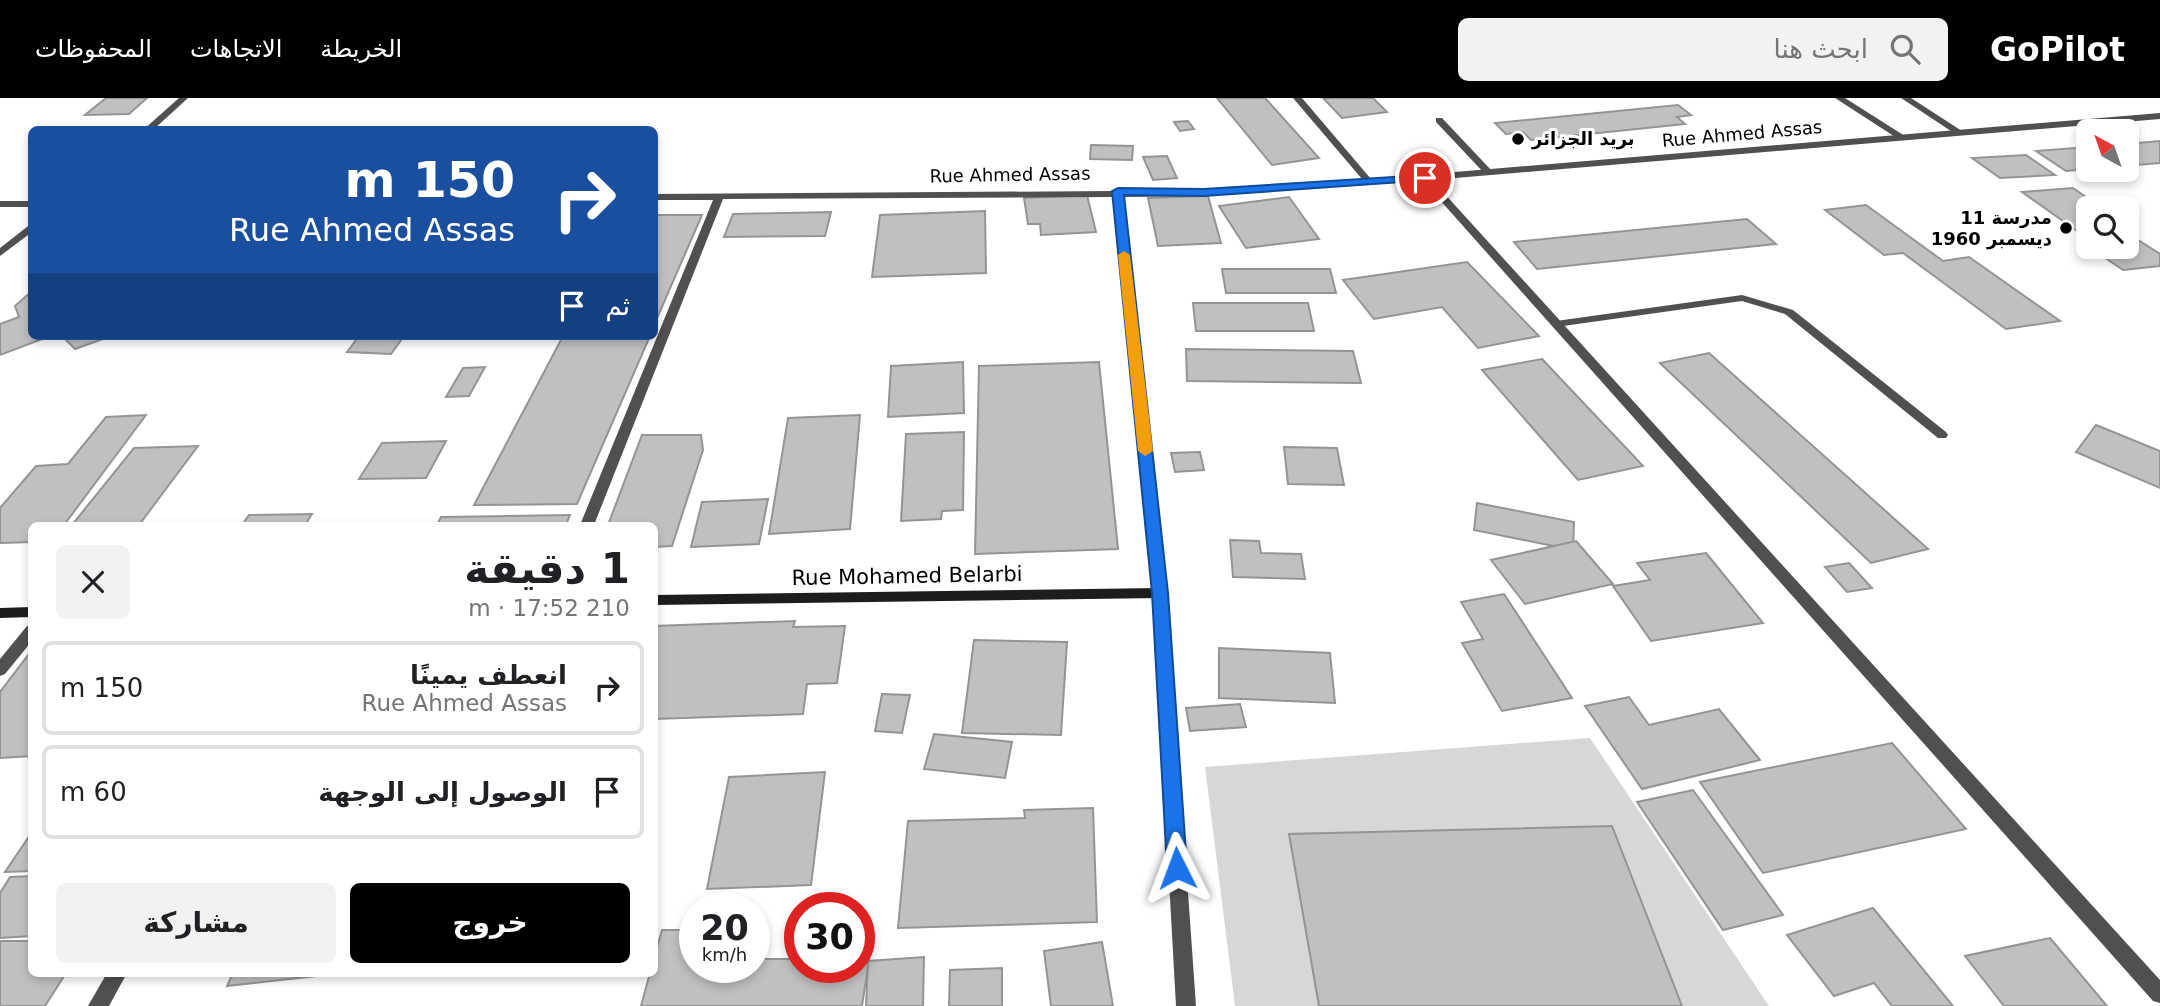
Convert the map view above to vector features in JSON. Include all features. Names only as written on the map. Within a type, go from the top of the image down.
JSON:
[{"type":"street","points":[[152,126],[184,98]]},
{"type":"street","points":[[1297,98],[1369,182]]},
{"type":"street","points":[[1839,98],[1903,138]]},
{"type":"street","points":[[1905,98],[1960,133]]},
{"type":"street","name":"Rue Ahmed Assas","points":[[658,197],[1204,192],[1489,173],[2160,116]]},
{"type":"street","points":[[1439,120],[1489,173]]},
{"type":"street","points":[[1425,178],[2160,994]]},
{"type":"street","points":[[1118,191],[1160,593],[1186,1006]]},
{"type":"street","points":[[588,522],[719,196]]},
{"type":"street","points":[[0,204],[28,204]]},
{"type":"street","points":[[0,253],[28,229]]},
{"type":"street","points":[[1556,324],[1742,298],[1762,302],[1789,312],[1942,435]]},
{"type":"street","name":"Rue Mohamed Belarbi","points":[[658,600],[1160,593]]},
{"type":"street","points":[[0,613],[28,612]]},
{"type":"street","points":[[0,670],[28,635]]},
{"type":"street","points":[[98,1006],[116,977]]},
{"type":"shaded area","points":[[1590,738],[1769,1006],[1235,1006],[1205,767]]},
{"type":"building","points":[[106,98],[147,98],[129,114],[85,115]]},
{"type":"building","points":[[1217,98],[1265,98],[1319,158],[1272,165]]},
{"type":"building","points":[[1323,98],[1373,98],[1387,112],[1342,118]]},
{"type":"building","points":[[1678,105],[1691,115],[1677,117],[1685,124],[1531,140],[1523,132],[1506,134],[1495,123]]},
{"type":"building","points":[[1188,121],[1194,129],[1180,131],[1174,122]]},
{"type":"building","points":[[2160,141],[2160,163],[2139,165],[2139,143]]},
{"type":"building","points":[[1091,145],[1133,146],[1132,160],[1090,159]]},
{"type":"building","points":[[2076,148],[2076,170],[2066,171],[2036,151]]},
{"type":"building","points":[[2026,155],[2055,175],[2000,178],[1972,158]]},
{"type":"building","points":[[1167,156],[1177,178],[1153,180],[1143,157]]},
{"type":"building","points":[[2073,188],[2085,196],[2076,196],[2076,230],[2022,192]]},
{"type":"building","points":[[1087,195],[1096,232],[1041,235],[1040,224],[1028,224],[1024,198]]},
{"type":"building","points":[[1208,196],[1221,243],[1158,246],[1148,198]]},
{"type":"building","points":[[1289,197],[1319,239],[1246,248],[1219,206]]},
{"type":"building","points":[[1866,205],[1943,261],[1969,257],[2060,321],[2006,329],[1903,253],[1884,255],[1825,210]]},
{"type":"building","points":[[985,211],[986,273],[872,277],[880,215]]},
{"type":"building","points":[[831,212],[825,236],[724,237],[733,214]]},
{"type":"building","points":[[658,215],[702,215],[658,316]]},
{"type":"building","points":[[1747,219],[1776,244],[1537,269],[1514,242]]},
{"type":"building","points":[[2139,241],[2160,254],[2160,266],[2123,270],[2107,259],[2139,259]]},
{"type":"building","points":[[1467,262],[1539,336],[1478,348],[1442,307],[1374,319],[1343,280]]},
{"type":"building","points":[[1222,269],[1330,269],[1336,293],[1226,293]]},
{"type":"building","points":[[28,295],[28,340],[39,340],[0,355],[0,324],[19,317],[15,306]]},
{"type":"building","points":[[1193,303],[1308,303],[1314,331],[1196,331]]},
{"type":"building","points":[[66,340],[100,340],[75,349]]},
{"type":"building","points":[[356,340],[401,340],[391,354],[347,352]]},
{"type":"building","points":[[561,340],[648,340],[577,504],[474,505]]},
{"type":"building","points":[[1186,349],[1353,351],[1361,383],[1187,381]]},
{"type":"building","points":[[1709,353],[1928,549],[1871,563],[1660,363]]},
{"type":"building","points":[[1542,359],[1643,466],[1578,480],[1482,370]]},
{"type":"building","points":[[963,362],[964,413],[888,417],[891,366]]},
{"type":"building","points":[[1099,362],[1118,549],[975,554],[979,366]]},
{"type":"building","points":[[485,367],[469,396],[446,397],[463,368]]},
{"type":"building","points":[[146,415],[66,522],[28,522],[28,542],[0,543],[0,508],[36,466],[68,464],[106,417]]},
{"type":"building","points":[[860,415],[850,529],[769,534],[788,418]]},
{"type":"building","points":[[2096,425],[2160,451],[2160,488],[2076,452]]},
{"type":"building","points":[[964,432],[963,510],[942,511],[941,519],[901,521],[906,434]]},
{"type":"building","points":[[642,435],[701,435],[703,450],[672,546],[658,547],[658,522],[609,522]]},
{"type":"building","points":[[446,441],[426,478],[359,479],[382,443]]},
{"type":"building","points":[[198,446],[141,522],[74,522],[134,448]]},
{"type":"building","points":[[1284,447],[1337,448],[1344,485],[1288,484]]},
{"type":"building","points":[[1200,452],[1204,470],[1175,472],[1171,453]]},
{"type":"building","points":[[768,499],[759,544],[691,547],[702,502]]},
{"type":"building","points":[[1477,503],[1574,522],[1573,550],[1474,530]]},
{"type":"building","points":[[312,514],[307,522],[244,522],[249,515]]},
{"type":"building","points":[[570,515],[567,522],[438,522],[441,517]]},
{"type":"building","points":[[1230,540],[1259,541],[1261,553],[1301,554],[1305,579],[1233,577]]},
{"type":"building","points":[[1576,541],[1613,584],[1525,604],[1491,560]]},
{"type":"building","points":[[1706,553],[1763,623],[1651,641],[1613,586],[1650,580],[1637,563]]},
{"type":"building","points":[[1849,563],[1872,588],[1847,592],[1825,567]]},
{"type":"building","points":[[1504,594],[1572,698],[1502,711],[1462,643],[1483,639],[1461,602]]},
{"type":"building","points":[[795,621],[793,627],[845,626],[837,683],[807,684],[803,714],[658,719],[658,626]]},
{"type":"building","points":[[974,640],[1067,642],[1061,735],[962,733]]},
{"type":"building","points":[[1219,648],[1330,653],[1335,703],[1219,698]]},
{"type":"building","points":[[28,655],[28,756],[0,758],[0,692]]},
{"type":"building","points":[[882,694],[910,695],[902,733],[875,731]]},
{"type":"building","points":[[1629,697],[1649,725],[1719,709],[1760,760],[1642,789],[1585,706]]},
{"type":"building","points":[[1240,704],[1246,727],[1190,731],[1186,708]]},
{"type":"building","points":[[934,734],[1012,742],[1005,778],[924,769]]},
{"type":"building","points":[[1892,743],[1966,829],[1763,873],[1700,782]]},
{"type":"building","points":[[825,772],[811,885],[707,889],[729,777]]},
{"type":"building","points":[[1693,790],[1783,915],[1723,930],[1637,802]]},
{"type":"building","points":[[1093,808],[1097,922],[898,928],[908,821],[1025,818],[1024,810]]},
{"type":"building","points":[[1612,826],[1682,1006],[1319,1006],[1289,834]]},
{"type":"building","points":[[28,838],[28,871],[5,872]]},
{"type":"building","points":[[28,876],[28,936],[0,938],[0,893],[10,877]]},
{"type":"building","points":[[1873,908],[1953,1006],[1892,1006],[1874,983],[1834,996],[1787,935]]},
{"type":"building","points":[[662,930],[679,930],[679,983],[770,983],[770,959],[784,959],[784,983],[866,983],[862,1006],[641,1006],[649,977],[658,977],[658,944]]},
{"type":"building","points":[[2050,938],[2107,1006],[2004,1006],[1965,956]]},
{"type":"building","points":[[0,941],[28,941],[28,977],[63,977],[45,1006],[0,1006]]},
{"type":"building","points":[[1102,942],[1113,1006],[1051,1006],[1044,951]]},
{"type":"building","points":[[924,957],[923,1006],[866,1006],[867,983],[875,983],[875,960]]},
{"type":"building","points":[[1002,968],[1002,1006],[949,1006],[950,970]]},
{"type":"building","points":[[231,977],[307,977],[227,986]]},
{"type":"slow traffic","points":[[1124,255],[1145,451]]},
{"type":"place","name":"بريد الجزائر","points":[[1518,139]]},
{"type":"place","name":"مدرسة 11 ديسمبر 1960","points":[[2066,228]]},
{"type":"route","points":[[1177,868],[1160,593],[1118,191],[1204,192],[1425,178]]}]
